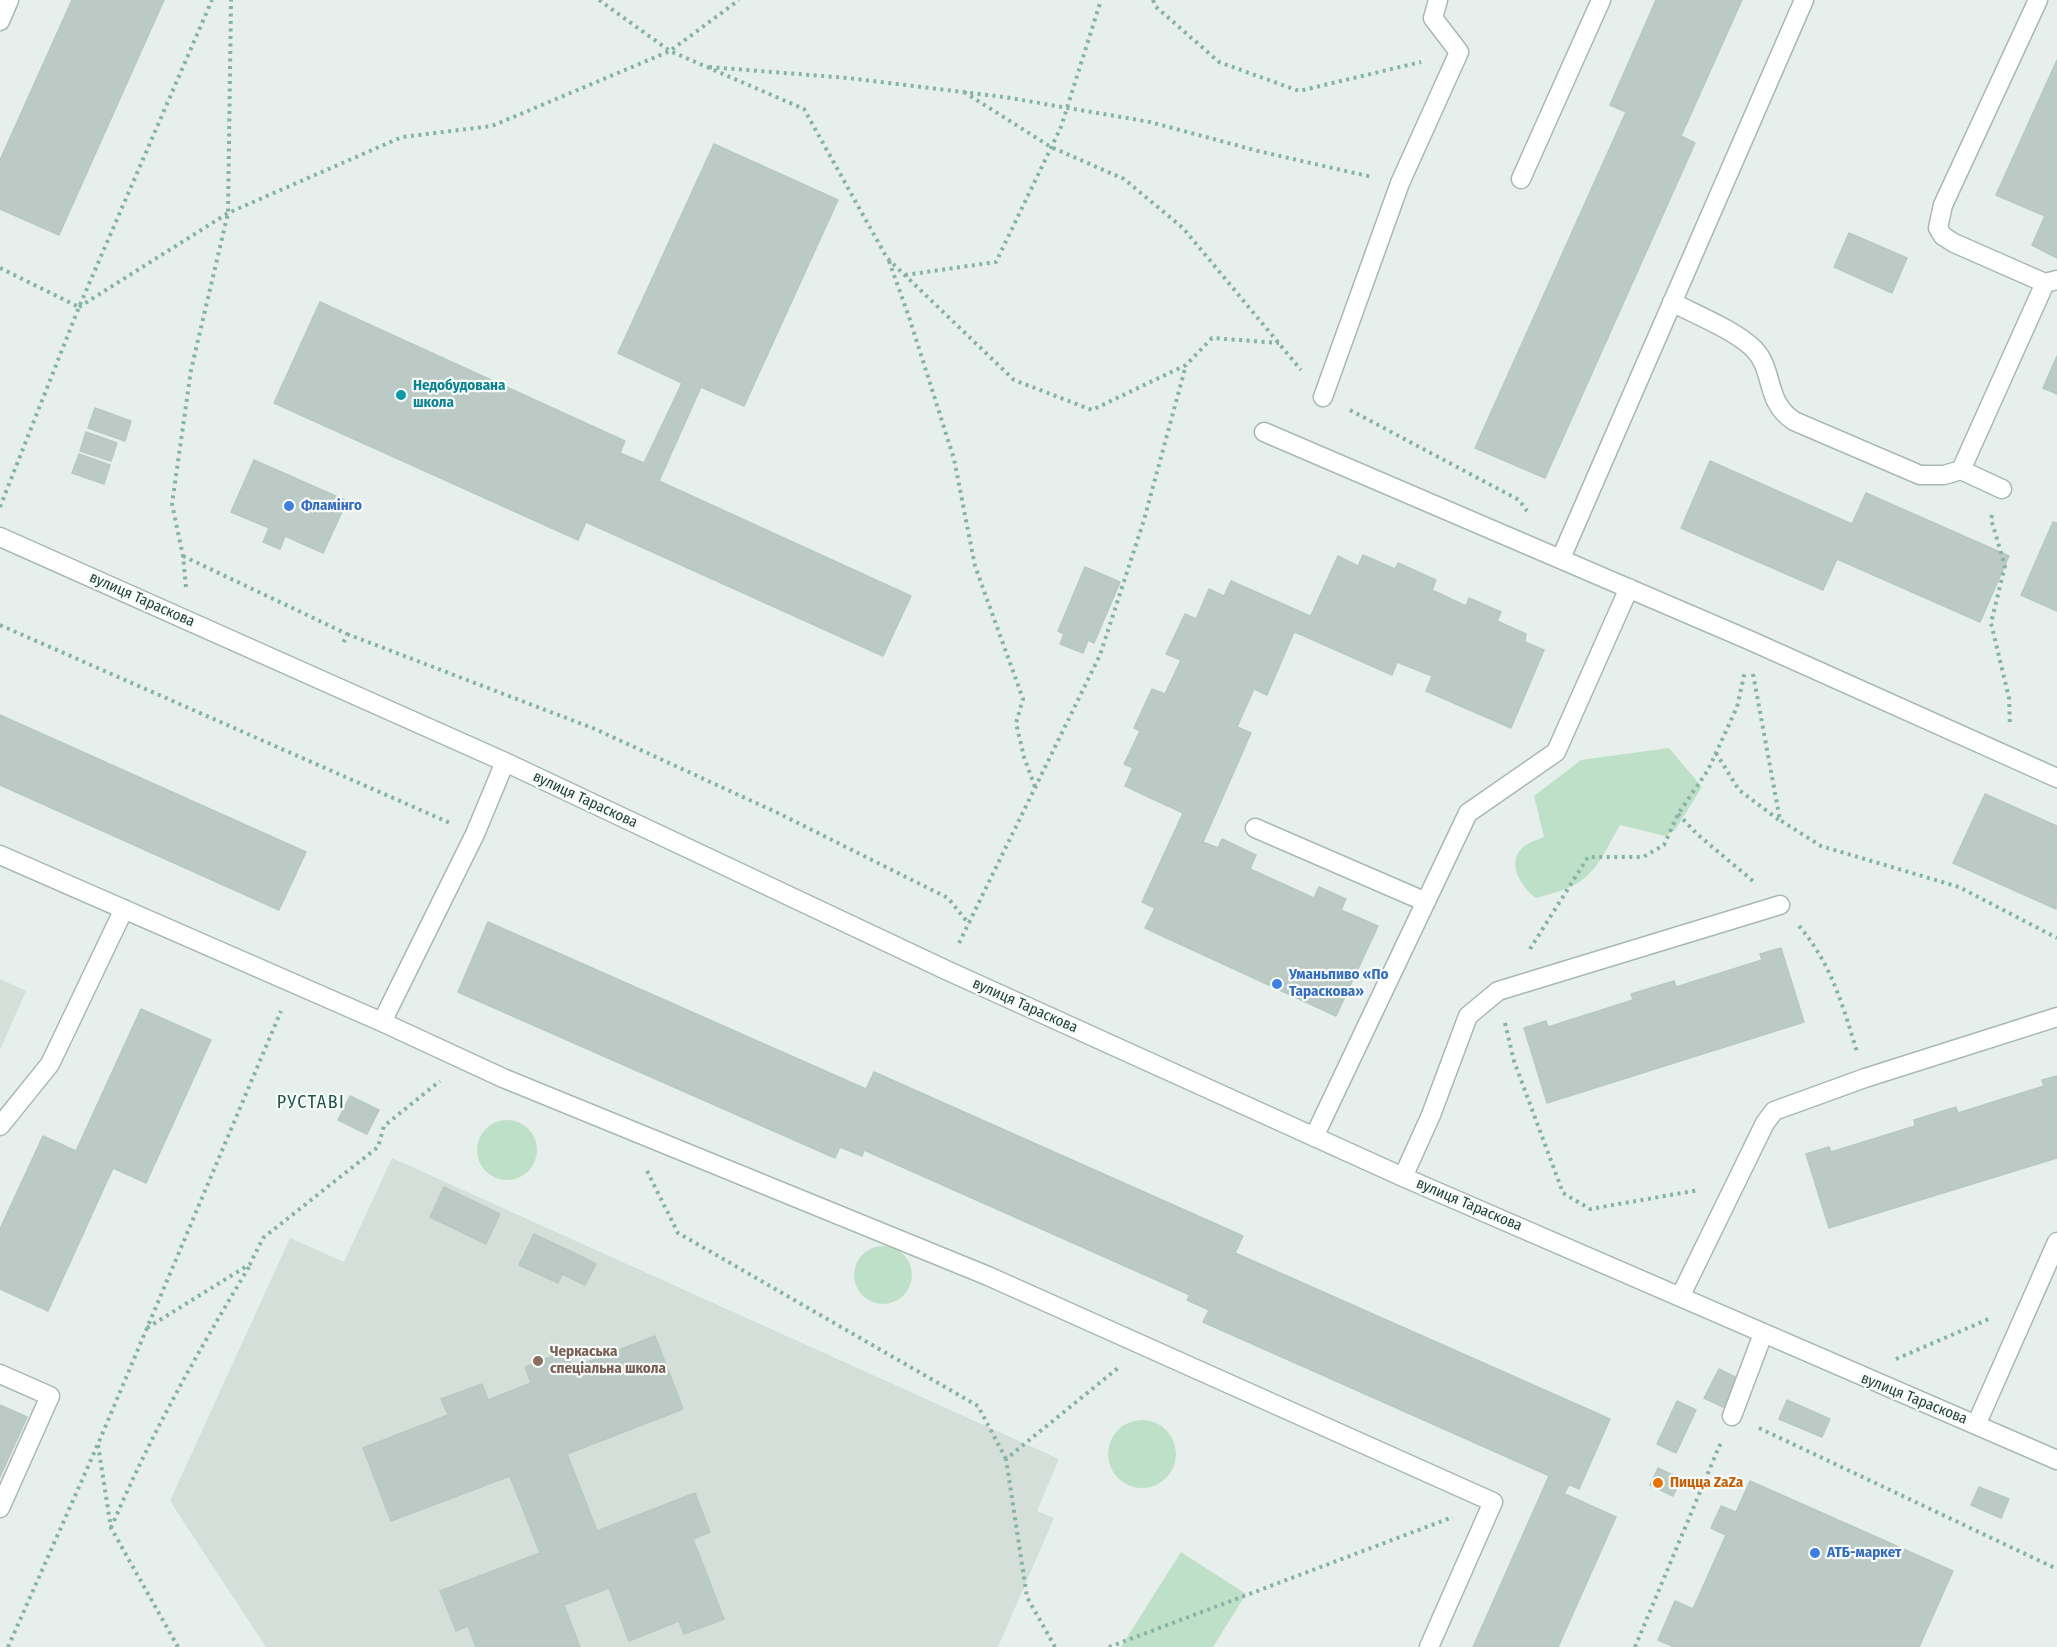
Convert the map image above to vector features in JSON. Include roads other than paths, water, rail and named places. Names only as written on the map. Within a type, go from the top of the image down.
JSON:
[{"type":"street","points":[[0,21],[9,0]]},
{"type":"street","points":[[1323,397],[1400,183],[1459,52],[1433,18],[1438,0]]},
{"type":"street","points":[[1521,179],[1601,0]]},
{"type":"street","points":[[1561,558],[1804,0]]},
{"type":"street","points":[[1961,470],[2051,282],[1954,243],[1943,236],[1938,228],[1943,205],[2038,0]]},
{"type":"street","points":[[1672,302],[1743,340],[1755,351],[1777,406],[1781,413],[1794,421],[1920,475],[1932,477],[1961,470],[2002,489]]},
{"type":"street","points":[[1264,432],[1749,640],[2057,778]]},
{"type":"street","name":"вулиця Тараскова","points":[[0,537],[505,762],[946,970],[1314,1137],[1682,1295],[1857,1376],[2057,1460]]},
{"type":"street","points":[[1314,1137],[1468,813],[1556,752],[1629,588]]},
{"type":"street","points":[[382,1022],[476,834],[505,762]]},
{"type":"street","points":[[1255,828],[1426,902]]},
{"type":"street","points":[[0,855],[382,1022],[465,1062],[988,1276],[1493,1502],[1429,1647]]},
{"type":"street","points":[[1404,1177],[1431,1115],[1468,1016],[1498,991],[1780,905]]},
{"type":"street","points":[[0,1126],[50,1064],[124,909]]},
{"type":"street","points":[[1682,1295],[1774,1111],[1865,1078],[2057,1017]]},
{"type":"street","points":[[1976,1425],[2057,1242]]},
{"type":"street","points":[[1732,1416],[1763,1334]]},
{"type":"street","points":[[0,1374],[50,1396],[0,1508]]},
{"type":"place","name":"Недобудована школа","points":[[401,395]]},
{"type":"place","name":"Фламінго","points":[[289,506]]},
{"type":"place","name":"Уманьпиво «По Тараскова»","points":[[1277,984]]},
{"type":"place","name":"Черкаська спеціальна школа","points":[[538,1361]]},
{"type":"place","name":"Пицца ZaZa","points":[[1658,1483]]},
{"type":"place","name":"АТБ-маркет","points":[[1815,1553]]},
{"type":"district","name":"РУСТАВІ","points":[[311,1103]]}]
